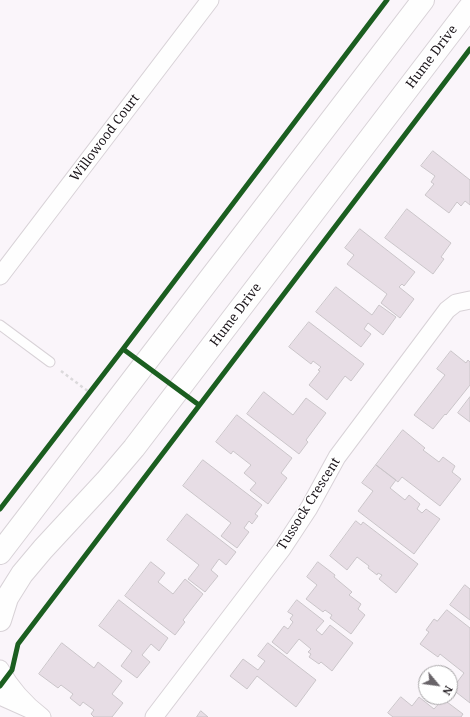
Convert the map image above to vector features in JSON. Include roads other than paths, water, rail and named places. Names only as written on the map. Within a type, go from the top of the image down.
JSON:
[{"type":"street","name":"Willowood Court","points":[[0,276],[210,0]]},
{"type":"street","points":[[0,552],[423,0]]},
{"type":"street","name":"Hume Drive","points":[[0,620],[7,598],[22,574],[134,448],[470,7]]},
{"type":"street","name":"Tussock Crescent","points":[[154,717],[282,549],[309,508],[337,457],[442,316],[447,310],[456,304],[470,300]]},
{"type":"street","points":[[0,669],[5,679],[39,715]]},
{"type":"street","points":[[0,696],[39,715]]},
{"type":"lane","points":[[0,325],[50,362]]}]
